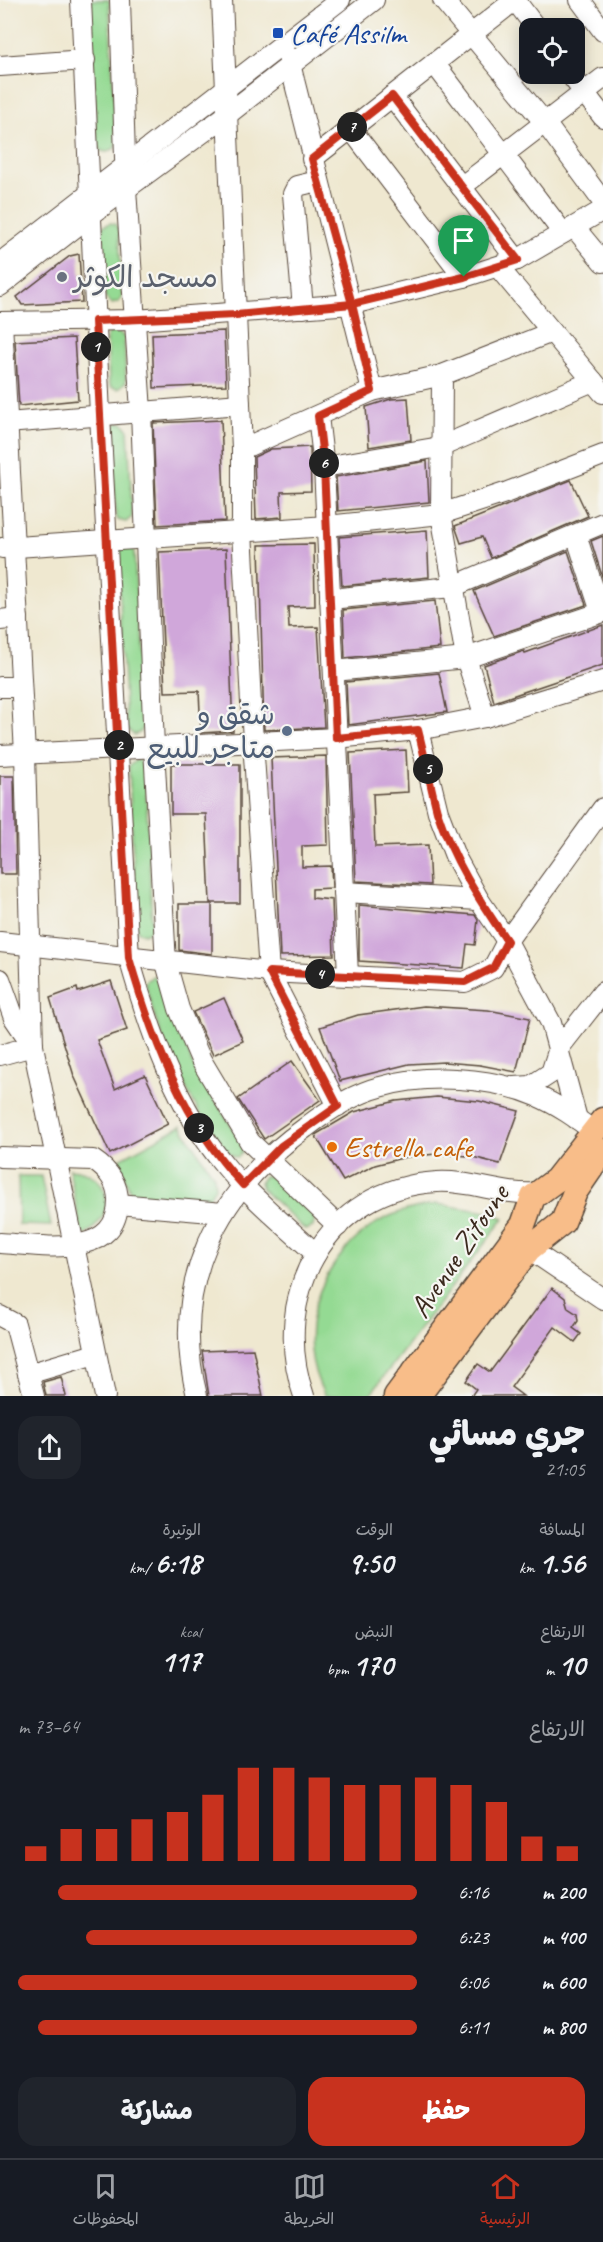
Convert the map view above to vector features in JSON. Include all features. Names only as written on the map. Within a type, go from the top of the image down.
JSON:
[{"type":"main road","name":"Avenue Zitoune","points":[[396,1396],[514,1237],[529,1199],[556,1180],[594,1130]]},
{"type":"main road","name":"Avenue Zitoune","points":[[418,1396],[530,1249],[552,1228],[563,1222],[594,1130]]},
{"type":"main road","points":[[552,1228],[545,1229],[534,1222],[529,1199],[549,1189],[560,1193],[565,1198],[568,1210]]},
{"type":"street","points":[[81,0],[95,321],[129,958],[148,1024],[170,1077],[198,1126],[226,1167],[316,1254]]},
{"type":"street","points":[[120,0],[126,189],[141,411],[154,748],[166,963],[179,1009],[201,1060],[250,1142],[266,1160],[338,1226]]},
{"type":"street","points":[[222,0],[242,449],[242,531],[253,742],[269,972],[338,1106]]},
{"type":"street","points":[[0,263],[340,0]]},
{"type":"street","points":[[0,286],[92,214],[228,114],[374,0]]},
{"type":"street","points":[[442,0],[545,123],[603,202]]},
{"type":"street","points":[[312,159],[515,0],[528,18]]},
{"type":"street","points":[[580,0],[603,31]]},
{"type":"street","points":[[285,42],[312,159],[352,304],[372,391]]},
{"type":"street","points":[[0,66],[85,60]]},
{"type":"street","points":[[434,63],[503,156],[568,230],[603,262]]},
{"type":"street","points":[[461,187],[603,78]]},
{"type":"street","points":[[577,84],[603,117]]},
{"type":"street","points":[[392,96],[518,260]]},
{"type":"street","points":[[351,129],[464,277]]},
{"type":"street","points":[[303,308],[293,194],[297,186],[318,181]]},
{"type":"street","points":[[105,1396],[73,1246],[58,1158],[33,1046],[25,754],[20,687],[9,619],[5,478],[7,423],[3,392],[1,322],[135,320],[236,315],[352,304],[464,277],[518,260],[603,210]]},
{"type":"street","points":[[324,467],[440,447],[598,387],[498,267]]},
{"type":"street","points":[[242,449],[372,391],[442,375],[552,332]]},
{"type":"street","points":[[442,375],[441,514],[466,657],[485,717]]},
{"type":"street","points":[[7,423],[240,404]]},
{"type":"street","points":[[318,416],[324,467],[348,975]]},
{"type":"street","points":[[7,548],[327,526],[441,514],[505,493],[603,455]]},
{"type":"street","points":[[330,599],[452,586],[603,523]]},
{"type":"street","points":[[334,671],[466,657],[602,612],[576,535]]},
{"type":"street","points":[[0,755],[336,738],[418,730],[485,717],[603,681]]},
{"type":"street","points":[[0,687],[20,687]]},
{"type":"street","points":[[418,730],[438,812],[455,856],[479,900],[507,941],[551,1023],[594,1130]]},
{"type":"street","points":[[0,942],[166,963],[269,972],[465,982],[493,968],[507,941],[600,820]]},
{"type":"street","points":[[344,892],[479,900]]},
{"type":"street","points":[[0,979],[14,1017],[33,1046]]},
{"type":"street","points":[[506,1087],[531,1086],[542,1081],[556,1063],[560,1048],[603,992]]},
{"type":"street","points":[[0,1055],[33,1046]]},
{"type":"street","points":[[197,1396],[191,1346],[192,1295],[201,1255],[223,1213],[243,1185],[266,1160],[294,1136],[338,1106],[379,1087],[406,1082],[477,1082],[535,1095],[594,1130]]},
{"type":"street","points":[[0,1157],[93,1160],[105,1168],[118,1192],[114,1221],[94,1241],[73,1246],[0,1243]]},
{"type":"street","points":[[304,1396],[293,1358],[292,1321],[300,1285],[316,1254],[338,1226],[376,1198],[420,1184],[466,1184],[529,1199]]},
{"type":"street","points":[[118,1204],[223,1213]]},
{"type":"street","points":[[530,1249],[603,1299]]},
{"type":"street","points":[[0,1316],[15,1324],[34,1396]]},
{"type":"street","points":[[28,1374],[95,1354]]},
{"type":"green space","points":[[89,0],[109,0],[116,143],[115,148],[107,152],[101,151],[97,143]]},
{"type":"green space","points":[[110,223],[115,224],[119,231],[122,297],[119,302],[112,304],[105,297],[102,232],[103,226]]},
{"type":"green space","points":[[116,330],[124,337],[126,382],[118,389],[111,387],[109,382],[107,337],[109,332]]},
{"type":"green space","points":[[116,423],[123,423],[128,429],[132,517],[126,522],[118,520],[116,515],[111,430]]},
{"type":"green space","points":[[132,547],[143,727],[141,732],[134,735],[126,728],[118,555],[118,549]]},
{"type":"green space","points":[[137,759],[145,766],[152,925],[151,930],[144,934],[137,931],[136,925],[129,766]]},
{"type":"green space","points":[[153,976],[161,981],[192,1063],[242,1143],[243,1151],[238,1157],[228,1152],[216,1139],[178,1072],[148,995],[145,982]]},
{"type":"green space","points":[[181,1126],[214,1176],[215,1187],[207,1201],[132,1196],[118,1160]]},
{"type":"green space","points":[[69,1169],[84,1172],[95,1178],[102,1186],[106,1196],[106,1207],[102,1218],[94,1228],[82,1236]]},
{"type":"green space","points":[[18,1176],[41,1176],[51,1226],[19,1225]]},
{"type":"green space","points":[[264,1176],[272,1176],[315,1217],[313,1227],[306,1230],[262,1189],[260,1182]]},
{"type":"green space","points":[[437,1204],[487,1212],[504,1218],[369,1396],[325,1396],[315,1373],[311,1349],[311,1325],[316,1302],[325,1280],[337,1260],[372,1226],[403,1211]]},
{"type":"building","name":"مسجد الكوثر","points":[[79,254],[82,302],[22,305],[17,297],[70,256]]},
{"type":"building","points":[[224,331],[226,385],[154,388],[152,334]]},
{"type":"building","points":[[74,338],[78,400],[19,406],[15,341]]},
{"type":"building","points":[[408,398],[411,440],[369,447],[366,407],[391,399]]},
{"type":"building","points":[[221,420],[225,521],[157,525],[153,423]]},
{"type":"building","points":[[310,447],[311,491],[281,492],[282,517],[256,519],[254,457],[271,449]]},
{"type":"building","points":[[427,461],[429,502],[338,511],[336,477]]},
{"type":"building","points":[[571,480],[588,516],[491,558],[482,537],[461,543],[455,526]]},
{"type":"building","points":[[427,530],[429,577],[342,586],[339,537]]},
{"type":"building","points":[[603,536],[603,579],[591,541]]},
{"type":"building","points":[[314,544],[315,606],[288,607],[289,628],[318,627],[324,727],[264,730],[259,545]]},
{"type":"building","points":[[226,549],[233,731],[201,733],[199,691],[165,692],[159,552]]},
{"type":"building","points":[[568,551],[586,605],[494,636],[474,591]]},
{"type":"building","points":[[435,601],[440,648],[345,658],[343,610]]},
{"type":"building","points":[[603,625],[603,665],[494,702],[484,665]]},
{"type":"building","points":[[439,673],[447,712],[348,725],[346,682]]},
{"type":"building","points":[[406,750],[408,792],[373,794],[375,847],[428,845],[430,885],[356,881],[350,753]]},
{"type":"building","points":[[326,756],[328,845],[302,846],[302,867],[331,866],[332,888],[312,889],[312,898],[332,900],[334,955],[280,956],[271,758]]},
{"type":"building","points":[[171,764],[240,764],[240,903],[210,903],[206,814],[171,814]]},
{"type":"building","points":[[0,776],[14,776],[16,874],[0,874]]},
{"type":"building","points":[[179,904],[212,904],[212,954],[179,950]]},
{"type":"building","points":[[359,905],[475,915],[478,920],[475,945],[467,944],[464,968],[359,961]]},
{"type":"building","points":[[111,981],[127,1030],[97,1040],[115,1089],[145,1075],[168,1124],[110,1154],[74,1076],[50,998],[77,988],[78,992]]},
{"type":"building","points":[[224,998],[243,1041],[213,1055],[193,1012]]},
{"type":"building","points":[[424,1006],[488,1010],[530,1018],[516,1072],[480,1065],[444,1062],[409,1064],[340,1081],[320,1027],[358,1015]]},
{"type":"building","points":[[292,1061],[320,1100],[264,1139],[238,1099]]},
{"type":"building","points":[[437,1097],[479,1101],[519,1111],[500,1164],[469,1156],[436,1154],[406,1157],[375,1165],[343,1181],[315,1135],[354,1112],[396,1101]]},
{"type":"building","points":[[552,1288],[565,1298],[568,1308],[577,1314],[578,1321],[573,1328],[581,1334],[575,1342],[555,1327],[511,1387],[523,1396],[471,1396],[476,1389],[466,1381],[478,1364],[490,1372]]},
{"type":"building","points":[[253,1349],[263,1396],[209,1396],[202,1351]]},
{"type":"building","points":[[61,1377],[66,1396],[46,1396],[43,1382]]},
{"type":"place","name":"Café Assilm","points":[[278,33]]},
{"type":"place","name":"مسجد الكوثر","points":[[62,277]]},
{"type":"place","name":"شقق و متاجر للبيع","points":[[287,731]]},
{"type":"place","name":"Estrella cafe","points":[[332,1147]]},
{"type":"route","points":[[464,277],[352,304],[236,315],[95,321],[129,958],[148,1024],[170,1077],[198,1126],[226,1167],[243,1185],[281,1146],[338,1106],[269,972],[465,982],[493,968],[507,941],[479,900],[455,856],[438,812],[418,730],[336,738],[324,467],[318,416],[372,391],[352,304],[312,159],[392,96],[518,260],[464,277]]}]
